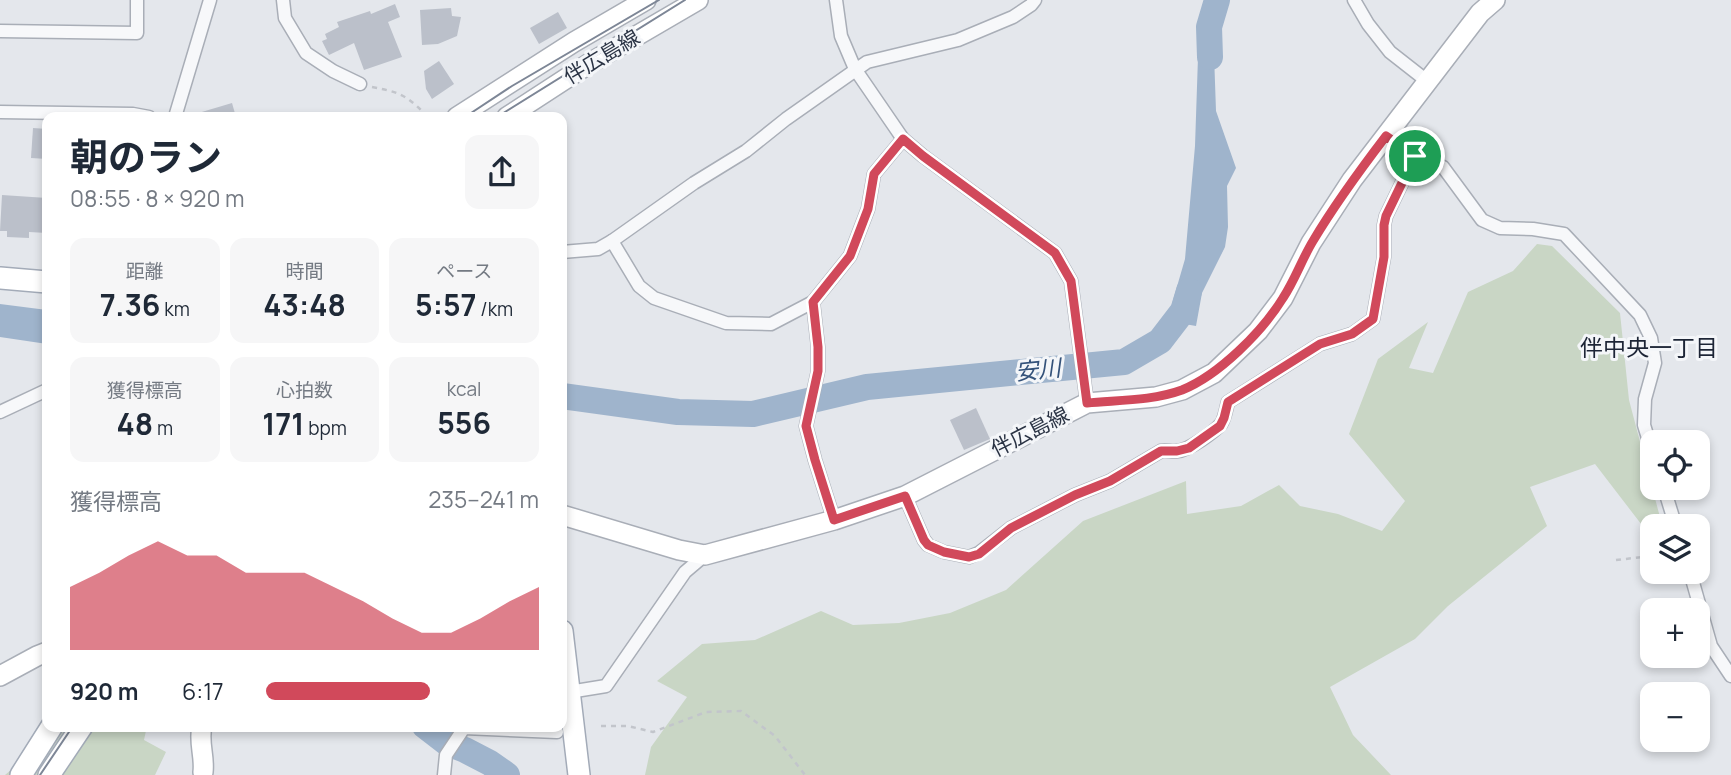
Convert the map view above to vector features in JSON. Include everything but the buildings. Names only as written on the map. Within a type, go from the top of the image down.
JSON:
[{"type":"main road","name":"伴広島線","points":[[465,112],[574,42],[646,0]]},
{"type":"main road","name":"伴広島線","points":[[515,112],[590,63],[698,0]]},
{"type":"main road","name":"伴広島線","points":[[567,516],[679,550],[705,555],[834,520],[905,496],[1086,397],[1156,397],[1182,390],[1214,373],[1258,331],[1283,298],[1318,233],[1352,180],[1480,13],[1495,0]]},
{"type":"main road","points":[[574,42],[590,63]]},
{"type":"main road","points":[[0,278],[42,282]]},
{"type":"main road","points":[[0,676],[42,654]]},
{"type":"main road","points":[[567,698],[579,775]]},
{"type":"main road","points":[[21,775],[48,732]]},
{"type":"main road","points":[[49,775],[78,732]]},
{"type":"main road","points":[[201,732],[203,774]]},
{"type":"street","points":[[0,31],[137,33],[137,0]]},
{"type":"street","points":[[176,112],[210,0]]},
{"type":"street","points":[[283,0],[285,18],[306,52],[333,71],[360,85]]},
{"type":"street","points":[[836,0],[841,36],[855,69],[903,139],[1055,253],[1071,281],[1086,397]]},
{"type":"street","points":[[567,252],[598,249],[612,241],[694,183],[746,151],[867,62],[958,40],[1013,17],[1035,0]]},
{"type":"street","points":[[1354,0],[1368,24],[1390,52],[1427,80]]},
{"type":"street","points":[[0,112],[42,113]]},
{"type":"street","points":[[1386,136],[1415,156],[1443,167],[1482,220],[1500,228],[1564,234],[1640,315],[1651,338],[1655,363],[1645,400],[1646,430]]},
{"type":"street","points":[[612,241],[639,286],[654,298],[726,323],[771,324],[813,302],[850,256],[868,209],[874,174],[903,139]]},
{"type":"street","points":[[905,496],[928,545],[944,552],[969,557],[979,554],[1011,528],[1075,495],[1110,481],[1161,451],[1189,448],[1220,426],[1228,402],[1320,344],[1352,334],[1373,319],[1384,257],[1386,216],[1415,156]]},
{"type":"street","points":[[813,302],[818,371],[806,426],[834,520]]},
{"type":"street","points":[[0,411],[42,392]]},
{"type":"street","points":[[567,692],[606,685],[685,572],[705,555]]},
{"type":"street","points":[[1693,584],[1711,646],[1731,676]]},
{"type":"street","points":[[444,775],[446,755],[461,732]]},
{"type":"path","points":[[360,85],[396,91],[423,112]]},
{"type":"path","points":[[1616,561],[1640,558]]},
{"type":"path","points":[[601,726],[628,726],[653,732],[706,712],[741,711],[775,736],[805,775]]},
{"type":"green space","points":[[1537,244],[1552,246],[1620,313],[1629,400],[1640,442],[1640,500],[1655,500],[1659,514],[1640,514],[1640,523],[1595,464],[1530,487],[1547,526],[1448,606],[1415,639],[1330,687],[1353,735],[1391,775],[645,775],[651,747],[687,697],[657,681],[702,644],[755,640],[821,611],[853,625],[899,623],[950,613],[1006,590],[1083,521],[1186,481],[1187,514],[1241,506],[1279,485],[1300,506],[1338,514],[1382,531],[1405,501],[1349,434],[1378,359],[1428,322],[1409,368],[1433,373],[1468,292],[1513,271]]},
{"type":"green space","points":[[56,732],[146,732],[144,740],[166,752],[155,775],[5,775]]},
{"type":"water","points":[[1203,21],[1218,24],[1214,54],[1216,111],[1236,168],[1227,186],[1228,227],[1225,247],[1202,293],[1196,326],[1167,321],[1185,259],[1195,146],[1198,57]]},
{"type":"water","points":[[0,304],[42,309],[42,343],[0,337]]},
{"type":"waterway","name":"安川","points":[[1210,57],[1209,27],[1217,0]]},
{"type":"waterway","name":"安川","points":[[567,397],[678,412],[753,414],[867,387],[1124,362],[1160,341],[1183,311],[1189,291]]},
{"type":"waterway","points":[[433,732],[447,743],[490,763],[507,775]]},
{"type":"tram line","points":[[473,112],[659,0]]},
{"type":"tram line","points":[[505,112],[685,0]]},
{"type":"tram line","points":[[40,775],[69,732]]},
{"type":"district","name":"伴中央一丁目","points":[[1649,348]]},
{"type":"route","points":[[1386,136],[1415,156],[1386,216],[1384,257],[1373,319],[1352,334],[1320,344],[1228,402],[1220,426],[1189,448],[1161,451],[1110,481],[1075,495],[1011,528],[979,554],[969,557],[944,552],[928,545],[905,496],[834,520],[806,426],[818,371],[813,302],[850,256],[868,209],[874,174],[903,139],[1055,253],[1071,281],[1087,403],[1156,397],[1182,390],[1214,373],[1258,331],[1283,298],[1311,243],[1352,180],[1386,136]]}]
